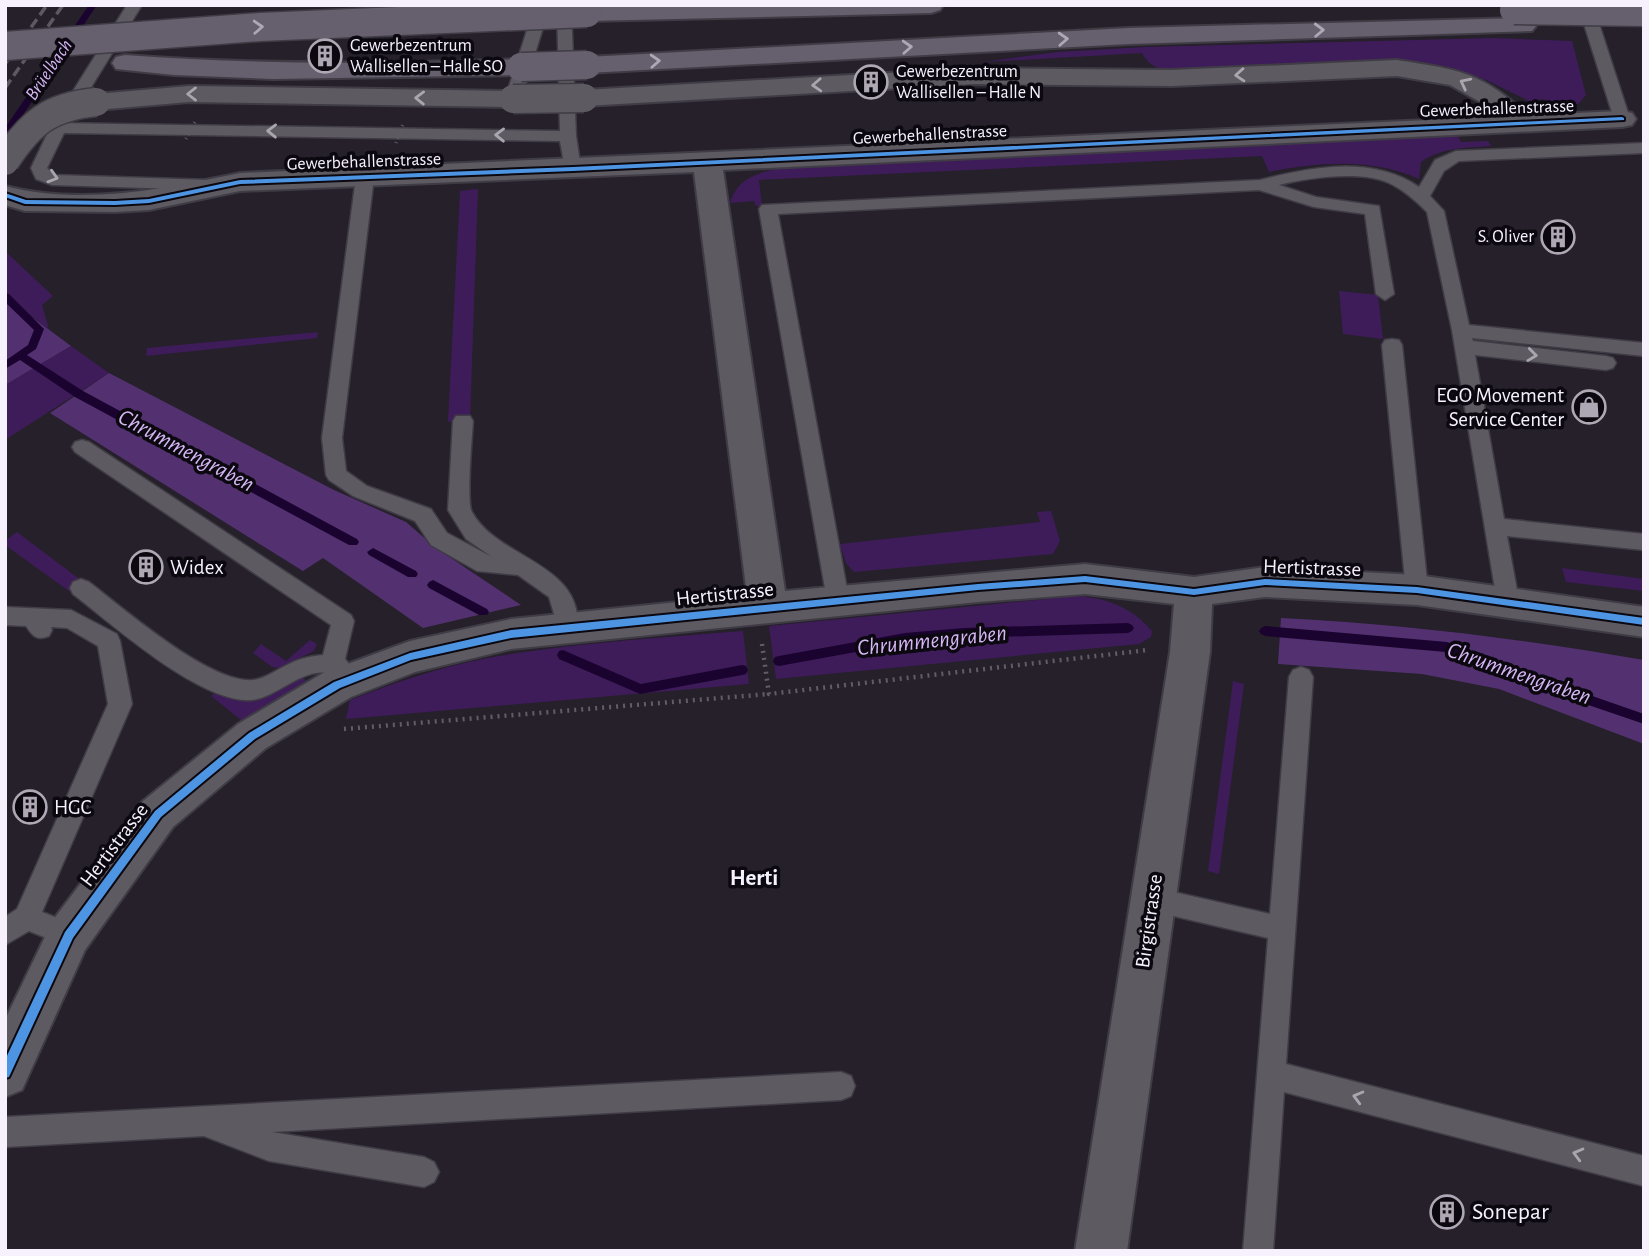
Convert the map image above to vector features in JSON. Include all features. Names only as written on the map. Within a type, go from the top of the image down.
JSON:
[{"type":"highway","points":[[5,47],[187,31],[401,20],[931,5]]},
{"type":"highway","points":[[1344,7],[1644,27]]},
{"type":"highway","points":[[5,47],[93,60],[172,67],[346,73],[574,65],[1644,12]]},
{"type":"street","points":[[5,161],[28,126],[43,114],[64,106],[189,94],[584,98],[975,76],[1183,78],[1397,68],[1457,78],[1492,97],[1520,123]]},
{"type":"street","name":"Gewerbehallenstrasse","points":[[5,195],[25,202],[86,204],[149,201],[231,184],[1622,119]]},
{"type":"street","points":[[707,161],[765,625]]},
{"type":"street","name":"Hertistrasse","points":[[5,1073],[69,935],[158,814],[252,736],[337,685],[343,671],[511,634],[568,628],[765,625],[838,600],[1085,579],[1195,592],[1265,582],[1417,590],[1644,622]]},
{"type":"street","name":"Birgistrasse","points":[[1101,1251],[1190,652],[1195,592]]},
{"type":"lane","points":[[135,5],[58,128],[39,168],[42,175],[52,180],[231,184]]},
{"type":"lane","points":[[513,99],[543,5]]},
{"type":"lane","points":[[564,5],[568,136],[573,169]]},
{"type":"lane","points":[[1585,5],[1622,119]]},
{"type":"lane","points":[[58,128],[568,136]]},
{"type":"lane","points":[[1421,196],[1431,185],[1432,173],[1440,162],[1456,156],[1644,148]]},
{"type":"lane","points":[[838,600],[768,209],[1260,185],[1305,174],[1362,172],[1396,179],[1421,196],[1435,211],[1463,339],[1508,601]]},
{"type":"lane","points":[[365,177],[332,439],[336,475],[360,491],[423,515],[439,539],[485,565],[527,567]]},
{"type":"lane","points":[[1260,185],[1314,202],[1373,210],[1385,294]]},
{"type":"lane","points":[[1463,339],[1644,350]]},
{"type":"lane","points":[[1463,339],[1606,363]]},
{"type":"lane","points":[[1392,345],[1417,590]]},
{"type":"lane","points":[[463,421],[459,510],[474,533],[527,567],[558,591],[565,607],[568,628]]},
{"type":"lane","points":[[81,588],[193,670],[220,683],[245,690],[265,687],[302,668],[343,671],[343,621],[82,447]]},
{"type":"lane","points":[[1494,526],[1644,542]]},
{"type":"lane","points":[[5,616],[38,625],[71,619],[109,641],[120,704],[15,926],[69,935]]},
{"type":"lane","points":[[1258,1251],[1301,677]]},
{"type":"lane","points":[[1152,899],[1282,929]]},
{"type":"lane","points":[[1271,1074],[1644,1171]]},
{"type":"lane","points":[[5,1132],[841,1086]]},
{"type":"lane","points":[[204,1121],[269,1146],[424,1172]]},
{"type":"path","points":[[186,139],[195,120]]},
{"type":"path","points":[[396,143],[403,123]]},
{"type":"path","points":[[765,625],[769,694]]},
{"type":"path","points":[[340,729],[769,694],[1160,648]]},
{"type":"shaded area","points":[[1494,38],[1572,41],[1586,95],[1578,104],[1562,105],[1542,99],[1531,102],[1486,80],[1452,68],[1417,61],[1385,60],[1182,72],[1159,68],[1149,63],[1142,53],[983,62],[1057,52],[1145,47]]},
{"type":"shaded area","points":[[1458,136],[1461,142],[1488,141],[1491,146],[1454,149],[1429,157],[1421,162],[1419,179],[1383,168],[1345,164],[1269,172],[1262,156],[759,180],[762,206],[756,206],[754,201],[730,203],[745,181],[759,173],[786,167]]},
{"type":"shaded area","points":[[478,189],[470,420],[448,422],[460,191]]},
{"type":"shaded area","points":[[5,251],[53,296],[42,305],[49,329],[5,297]]},
{"type":"shaded area","points":[[1339,291],[1378,295],[1383,339],[1343,334]]},
{"type":"shaded area","points":[[5,297],[71,346],[5,385]]},
{"type":"shaded area","points":[[318,332],[317,338],[146,356],[147,348]]},
{"type":"shaded area","points":[[71,346],[109,373],[5,440],[5,385]]},
{"type":"shaded area","points":[[109,373],[334,490],[406,522],[436,548],[521,605],[423,628],[323,558],[303,571],[50,413]]},
{"type":"shaded area","points":[[1051,511],[1060,541],[1053,554],[854,572],[846,563],[840,544],[1040,522],[1037,512]]},
{"type":"shaded area","points":[[17,532],[86,584],[73,594],[5,545],[5,541]]},
{"type":"shaded area","points":[[1562,568],[1644,579],[1644,591],[1566,582]]},
{"type":"shaded area","points":[[1078,596],[1100,599],[1128,610],[1152,631],[1151,637],[1139,644],[776,679],[769,626]]},
{"type":"shaded area","points":[[1281,618],[1463,633],[1644,660],[1644,744],[1499,689],[1422,674],[1278,664]]},
{"type":"shaded area","points":[[743,631],[749,684],[346,719],[350,700],[418,676],[470,662],[583,645]]},
{"type":"shaded area","points":[[310,640],[317,644],[314,651],[279,668],[272,667],[253,653],[261,644],[286,661]]},
{"type":"shaded area","points":[[303,677],[306,681],[241,720],[211,696],[216,692],[267,695]]},
{"type":"shaded area","points":[[1233,681],[1244,684],[1219,874],[1208,871]]},
{"type":"waterway","name":"Brüelbach","points":[[5,135],[93,5]]},
{"type":"waterway","name":"Brüelbach","points":[[5,296],[39,329],[32,347],[5,366]]},
{"type":"waterway","name":"Chrummengraben","points":[[21,356],[79,394],[353,542]]},
{"type":"waterway","name":"Chrummengraben","points":[[373,552],[412,574]]},
{"type":"waterway","name":"Chrummengraben","points":[[433,585],[483,612]]},
{"type":"waterway","name":"Chrummengraben","points":[[779,661],[905,638],[964,633],[1128,628]]},
{"type":"waterway","name":"Chrummengraben","points":[[1265,631],[1447,647],[1499,669],[1644,719]]},
{"type":"waterway","name":"Chrummengraben","points":[[563,655],[640,689],[742,670]]},
{"type":"railway","points":[[5,64],[47,5]]},
{"type":"railway","points":[[5,88],[63,5]]},
{"type":"cycle path","points":[[5,195],[25,202],[115,203],[149,201],[240,182],[573,169],[1622,119]]},
{"type":"cycle path","points":[[5,1073],[69,935],[158,814],[252,736],[337,685],[410,657],[511,634],[978,587],[1085,579],[1194,592],[1265,582],[1417,590],[1644,622]]},
{"type":"place","name":"Gewerbezentrum Wallisellen – Halle SO","points":[[325,56]]},
{"type":"place","name":"Gewerbezentrum Wallisellen – Halle N","points":[[871,82]]},
{"type":"place","name":"S. Oliver","points":[[1558,237]]},
{"type":"place","name":"EGO Movement Service Center","points":[[1589,407]]},
{"type":"place","name":"Widex","points":[[146,567]]},
{"type":"place","name":"HGC","points":[[30,807]]},
{"type":"place","name":"Sonepar","points":[[1447,1212]]},
{"type":"district","name":"Herti","points":[[754,878]]}]
